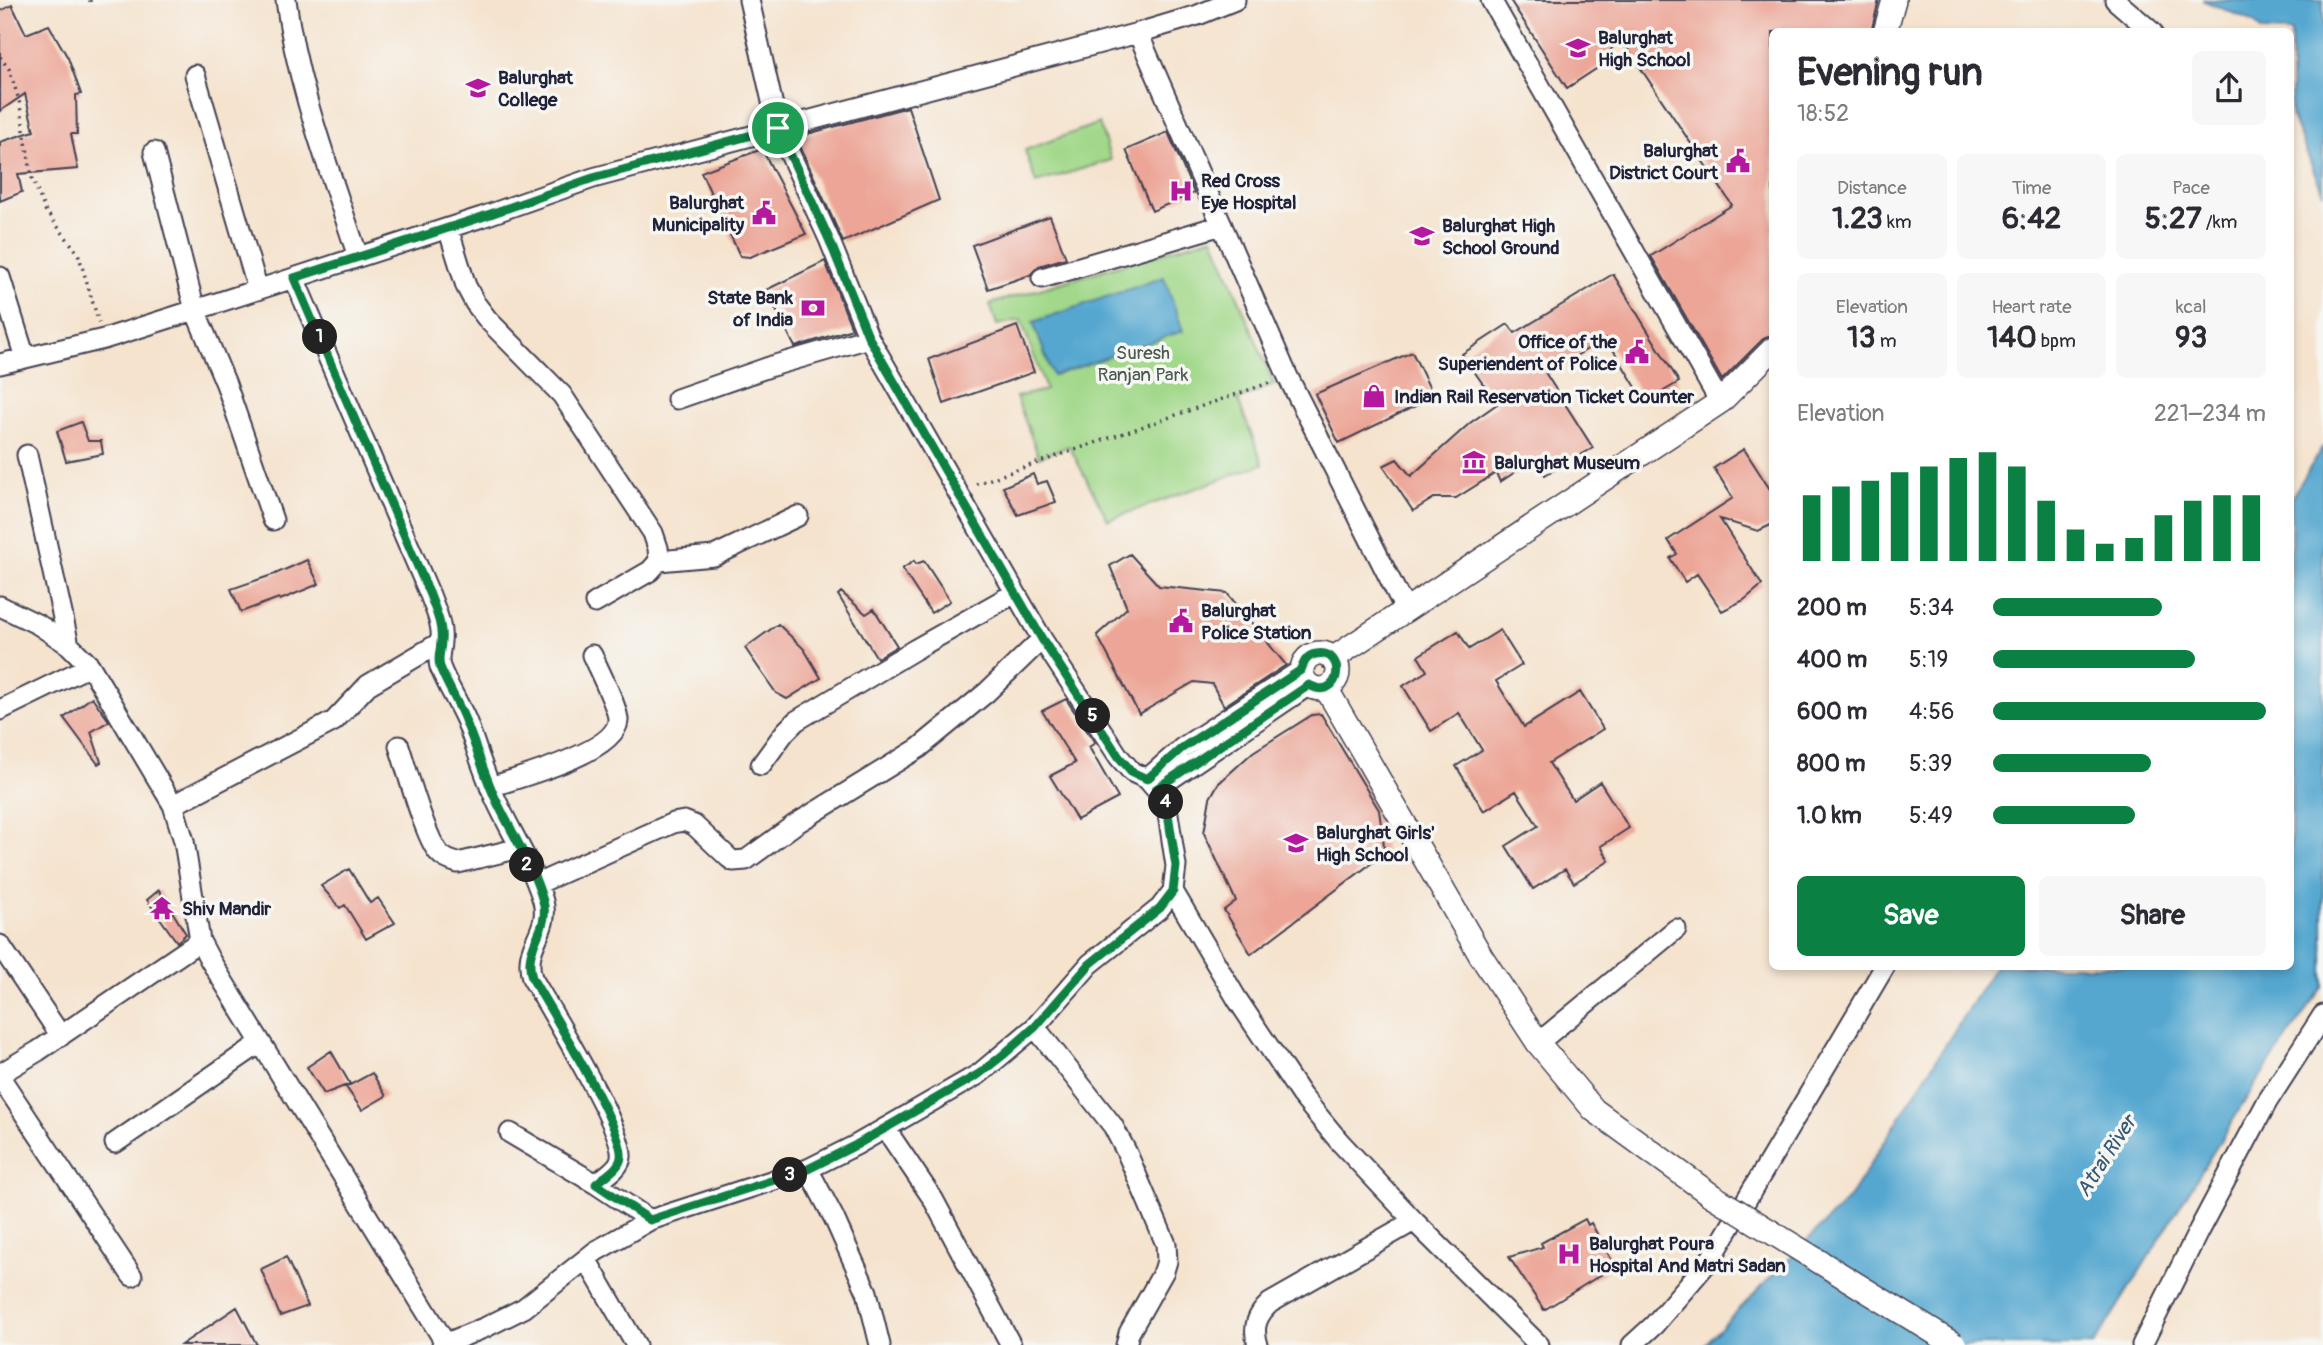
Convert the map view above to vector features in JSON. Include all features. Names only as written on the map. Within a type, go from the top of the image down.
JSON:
[{"type":"main road","points":[[1886,28],[1894,0]]},
{"type":"main road","points":[[1332,659],[1720,402],[1769,353]]},
{"type":"main road","points":[[1312,681],[1335,680],[1337,669],[1332,659],[1322,653],[1306,659],[1312,681],[1538,1044],[1594,1110],[1711,1195],[1955,1345]]},
{"type":"street","points":[[286,0],[291,38],[309,105],[358,257]]},
{"type":"street","points":[[0,606],[39,625],[69,645],[90,666],[173,804],[184,841],[200,941],[444,1345],[524,1308],[586,1259],[650,1220],[808,1169],[979,1074],[1035,1027],[1090,964],[1160,908],[1173,891],[1176,866],[1166,801],[1151,784],[1132,772],[1119,757],[1042,639],[869,338],[829,239],[778,128],[748,0]]},
{"type":"street","points":[[0,364],[104,339],[448,228],[593,178],[1138,33],[1193,7],[1235,0]]},
{"type":"street","points":[[1491,0],[1720,402]]},
{"type":"street","points":[[2115,0],[2147,28]]},
{"type":"street","points":[[1138,33],[1288,377],[1406,611]]},
{"type":"street","points":[[195,75],[258,290]]},
{"type":"street","points":[[154,152],[195,310],[226,384],[273,520]]},
{"type":"street","points":[[1042,278],[1222,225]]},
{"type":"street","points":[[448,228],[466,286],[475,303],[488,320],[562,395],[653,533],[659,561]]},
{"type":"street","points":[[0,277],[25,358]]},
{"type":"street","points":[[294,278],[430,595],[440,626],[440,666],[465,719],[490,787],[537,884],[545,911],[544,921],[529,955],[532,978],[609,1116],[622,1150],[617,1166],[596,1184]]},
{"type":"street","points":[[677,399],[772,366],[869,338]]},
{"type":"street","points":[[27,455],[69,645]]},
{"type":"street","points":[[595,603],[650,571],[659,561],[714,556],[798,516]]},
{"type":"street","points":[[761,765],[796,721],[1015,593]]},
{"type":"street","points":[[537,884],[673,823],[684,821],[694,825],[733,861],[746,860],[794,825],[919,748],[987,692],[1042,639]]},
{"type":"street","points":[[173,804],[334,721],[368,685],[441,642]]},
{"type":"street","points":[[490,787],[584,752],[606,741],[616,730],[619,718],[592,655]]},
{"type":"street","points":[[0,710],[90,666]]},
{"type":"street","points":[[1151,784],[1312,681]]},
{"type":"street","points":[[399,746],[429,834],[438,852],[449,861],[457,863],[520,848]]},
{"type":"street","points":[[1173,891],[1237,999],[1301,1095],[1339,1141],[1414,1221],[1539,1345]]},
{"type":"street","points":[[1538,1044],[1676,929]]},
{"type":"street","points":[[132,1276],[0,1075],[200,941]]},
{"type":"street","points":[[0,945],[61,1035]]},
{"type":"street","points":[[1632,1345],[1654,1325],[1713,1255],[1883,970]]},
{"type":"street","points":[[2142,1345],[2267,1102],[2323,1015]]},
{"type":"street","points":[[1035,1027],[1112,1126],[1127,1153],[1166,1244],[1167,1261],[1164,1271],[1129,1333],[1126,1345]]},
{"type":"street","points":[[115,1143],[260,1043]]},
{"type":"street","points":[[885,1128],[933,1199],[1011,1345]]},
{"type":"street","points":[[510,1133],[650,1220]]},
{"type":"street","points":[[808,1169],[834,1218],[867,1292],[880,1345]]},
{"type":"street","points":[[1258,1345],[1255,1324],[1258,1314],[1270,1303],[1414,1221]]},
{"type":"street","points":[[586,1259],[636,1345]]},
{"type":"street","points":[[486,1327],[496,1345]]},
{"type":"path","points":[[0,57],[9,69],[19,100],[32,177],[44,210],[78,253],[104,339]]},
{"type":"path","points":[[957,491],[1288,377]]},
{"type":"green space","points":[[1099,123],[1111,160],[1036,183],[1025,150]]},
{"type":"green space","name":"Suresh Ranjan Park","points":[[1213,237],[1274,384],[1238,400],[1263,464],[1108,520],[1069,446],[1039,457],[1016,397],[1046,390],[1021,320],[997,325],[990,304]]},
{"type":"water","points":[[2202,0],[2323,0],[2323,193],[2294,122],[2294,28],[2259,28],[2254,22]]},
{"type":"water","points":[[1164,277],[1183,331],[1053,376],[1033,322]]},
{"type":"water","name":"Atrai River","points":[[2323,447],[2323,986],[2256,1083],[2094,1345],[1704,1345],[1849,1198],[1992,970],[2294,970],[2294,493]]},
{"type":"building","points":[[1510,0],[1879,0],[1872,28],[1769,28],[1769,337],[1763,339],[1722,380],[1651,256],[1732,205],[1619,36],[1602,65],[1567,88]]},
{"type":"building","points":[[12,5],[26,34],[49,25],[68,58],[81,94],[76,95],[77,134],[71,134],[78,169],[18,174],[22,192],[0,201],[0,142],[34,131],[25,94],[0,111],[0,11]]},
{"type":"building","points":[[908,107],[939,200],[843,242],[796,137]]},
{"type":"building","points":[[1168,132],[1194,193],[1152,211],[1126,150]]},
{"type":"building","name":"Balurghat Municipality","points":[[762,149],[806,234],[750,257],[740,256],[701,172]]},
{"type":"building","points":[[1050,216],[1066,258],[1039,266],[1030,275],[988,289],[972,245]]},
{"type":"building","name":"State Bank of India","points":[[825,261],[852,329],[795,347],[766,290]]},
{"type":"building","points":[[1613,274],[1679,382],[1645,402],[1606,338],[1546,374],[1593,448],[1545,475],[1535,459],[1500,482],[1496,473],[1456,498],[1434,498],[1413,511],[1383,466],[1397,459],[1411,476],[1470,423],[1497,404],[1462,354],[1508,324],[1515,333]]},
{"type":"building","points":[[1017,326],[1034,372],[944,404],[929,359]]},
{"type":"building","name":"Indian Rail Reservation Ticket Counter","points":[[1412,352],[1434,397],[1339,443],[1315,394]]},
{"type":"building","points":[[81,422],[88,441],[101,441],[103,454],[66,461],[57,431]]},
{"type":"building","points":[[1744,449],[1769,488],[1769,526],[1758,531],[1720,519],[1762,585],[1744,600],[1722,611],[1697,574],[1685,582],[1670,558],[1677,554],[1668,540],[1733,498],[1714,468]]},
{"type":"building","points":[[1033,474],[1037,484],[1047,481],[1056,502],[1018,515],[1003,487]]},
{"type":"building","name":"Balurghat Police Station","points":[[1130,554],[1159,586],[1227,593],[1286,665],[1224,706],[1212,684],[1194,682],[1139,714],[1097,635],[1127,608],[1110,566]]},
{"type":"building","points":[[307,560],[319,584],[241,612],[231,589]]},
{"type":"building","points":[[914,561],[916,564],[924,561],[950,601],[931,613],[902,569]]},
{"type":"building","points":[[841,592],[866,614],[874,609],[897,646],[877,658],[838,595]]},
{"type":"building","points":[[778,624],[804,649],[821,678],[787,699],[776,693],[745,648]]},
{"type":"building","points":[[1500,630],[1522,665],[1496,681],[1524,727],[1580,692],[1603,729],[1549,763],[1573,800],[1600,782],[1629,828],[1601,846],[1609,861],[1574,883],[1565,869],[1533,889],[1506,846],[1538,826],[1516,791],[1484,811],[1456,766],[1482,750],[1459,713],[1431,731],[1403,686],[1427,671],[1418,656],[1458,631],[1469,649]]},
{"type":"building","points":[[92,697],[109,721],[91,732],[101,762],[98,764],[64,718]]},
{"type":"building","points":[[1066,699],[1095,743],[1089,747],[1118,798],[1077,820],[1050,776],[1075,763],[1042,711]]},
{"type":"building","name":"Balurghat Girls' High School","points":[[1321,714],[1379,810],[1385,853],[1251,954],[1224,910],[1236,901],[1204,833],[1210,798],[1218,784],[1253,752],[1312,715]]},
{"type":"building","points":[[349,869],[370,903],[378,898],[395,923],[366,939],[345,905],[340,908],[321,886]]},
{"type":"building","name":"Shiv Mandir","points":[[159,890],[186,934],[177,942],[147,900]]},
{"type":"building","points":[[331,1051],[350,1084],[324,1094],[307,1067]]},
{"type":"building","points":[[372,1073],[386,1096],[362,1110],[346,1087]]},
{"type":"building","points":[[1585,1219],[1588,1225],[1591,1223],[1615,1266],[1544,1310],[1509,1257],[1543,1247],[1541,1243]]},
{"type":"building","points":[[286,1257],[308,1306],[280,1316],[261,1269]]},
{"type":"building","points":[[237,1307],[257,1345],[181,1345]]},
{"type":"place","name":"Balurghat High School","points":[[1578,48]]},
{"type":"place","name":"Balurghat College","points":[[478,88]]},
{"type":"place","name":"Balurghat District Court","points":[[1738,161]]},
{"type":"place","name":"Red Cross Eye Hospital","points":[[1181,191]]},
{"type":"place","name":"Balurghat Municipality","points":[[764,213]]},
{"type":"place","name":"Balurghat High School Ground","points":[[1422,236]]},
{"type":"place","name":"State Bank of India","points":[[813,308]]},
{"type":"place","name":"Office of the Superiendent of Police","points":[[1637,352]]},
{"type":"place","name":"Indian Rail Reservation Ticket Counter","points":[[1374,396]]},
{"type":"place","name":"Balurghat Museum","points":[[1474,462]]},
{"type":"place","name":"Balurghat Police Station","points":[[1181,621]]},
{"type":"place","name":"Balurghat Girls' High School","points":[[1296,843]]},
{"type":"place","name":"Shiv Mandir","points":[[162,908]]},
{"type":"place","name":"Balurghat Poura Hospital And Matri Sadan","points":[[1569,1254]]},
{"type":"route","points":[[778,128],[829,239],[869,338],[1042,639],[1119,757],[1132,772],[1147,779],[1182,748],[1301,670],[1311,655],[1328,655],[1336,664],[1337,675],[1326,688],[1309,685],[1156,789],[1166,801],[1176,866],[1173,891],[1160,908],[1143,923],[1090,964],[1035,1027],[1003,1055],[979,1074],[856,1145],[808,1169],[650,1220],[596,1184],[617,1166],[622,1150],[609,1116],[532,978],[529,955],[544,921],[545,911],[537,884],[486,777],[465,719],[440,666],[440,626],[430,595],[294,278],[593,178],[778,128]]}]
